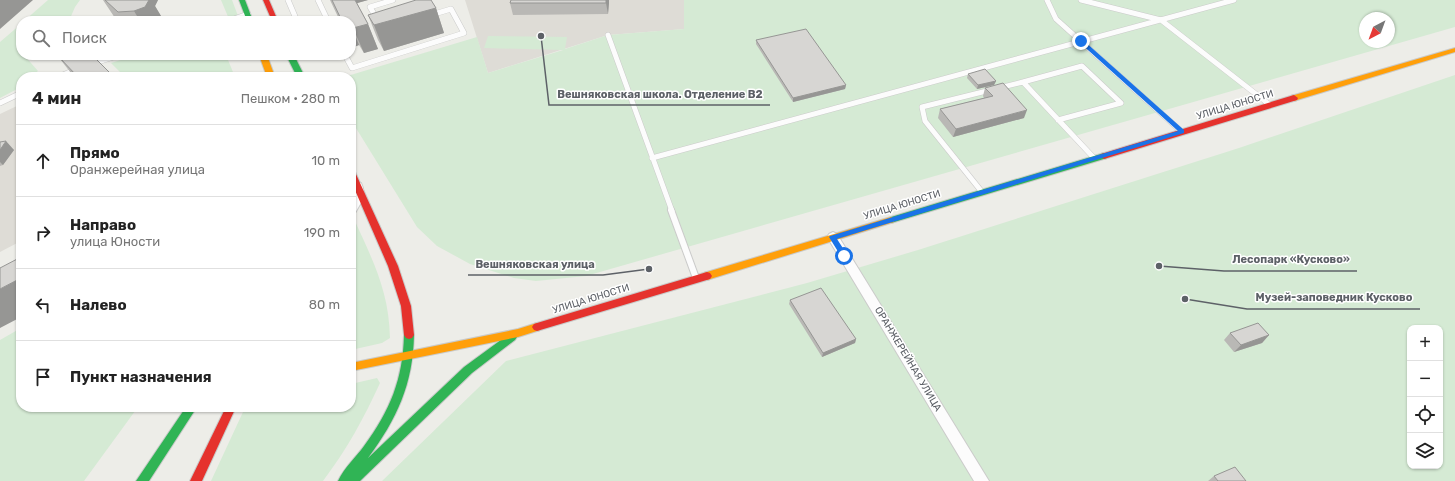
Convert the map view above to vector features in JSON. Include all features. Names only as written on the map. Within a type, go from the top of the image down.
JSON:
[{"type":"main road","points":[[242,0],[248,16]]},
{"type":"main road","points":[[266,0],[273,16]]},
{"type":"main road","name":"УЛИЦА ЮНОСТИ","points":[[356,366],[518,333],[1455,50]]},
{"type":"main road","points":[[265,60],[269,72]]},
{"type":"main road","points":[[292,60],[298,72]]},
{"type":"main road","points":[[344,481],[353,470],[394,405],[402,389],[410,355],[407,312],[402,289],[390,257],[357,183]]},
{"type":"main road","points":[[351,481],[399,438],[440,395],[468,370],[518,333]]},
{"type":"main road","points":[[142,481],[189,412]]},
{"type":"main road","points":[[196,481],[229,412]]},
{"type":"street","points":[[356,201],[358,197],[357,183]]},
{"type":"street","name":"ОРАНЖЕРЕЙНАЯ УЛИЦА","points":[[833,237],[982,481]]},
{"type":"lane","points":[[288,0],[295,16]]},
{"type":"lane","points":[[318,0],[326,16]]},
{"type":"lane","points":[[379,24],[370,7],[393,0]]},
{"type":"lane","points":[[1081,0],[1161,20],[1270,105]]},
{"type":"lane","points":[[652,158],[1234,0]]},
{"type":"lane","points":[[1047,1],[1056,19],[1182,132]]},
{"type":"lane","points":[[348,60],[352,68],[464,33],[450,9],[428,16]]},
{"type":"lane","points":[[608,35],[696,278]]},
{"type":"lane","points":[[70,72],[103,60]]},
{"type":"lane","points":[[982,192],[925,121],[922,107],[1082,66],[1121,103],[1058,120]]},
{"type":"lane","points":[[1023,82],[1094,158]]},
{"type":"lane","points":[[0,102],[16,95]]},
{"type":"shaded area","points":[[465,0],[684,0],[685,29],[608,35],[488,73]]},
{"type":"shaded area","points":[[16,106],[16,244],[0,252],[0,114]]},
{"type":"green space","points":[[48,0],[80,0],[71,16],[30,16]]},
{"type":"green space","points":[[221,0],[232,0],[238,16],[228,16]]},
{"type":"green space","points":[[684,0],[1455,0],[1455,27],[1395,44],[1395,12],[1359,12],[1359,48],[1382,48],[586,276],[536,281],[514,278],[470,264],[437,246],[417,227],[356,128],[356,73],[477,37],[488,73],[563,50],[484,48],[488,36],[567,37],[565,49],[608,35],[684,29]]},
{"type":"green space","points":[[16,28],[16,60],[28,60],[38,71],[16,72],[16,90],[0,98],[0,42]]},
{"type":"green space","points":[[121,60],[228,60],[233,72],[120,72],[111,63]]},
{"type":"green space","points":[[1455,75],[1455,481],[382,481],[506,361],[807,283],[918,250],[1239,148]]},
{"type":"green space","points":[[356,224],[379,277],[387,305],[390,338],[382,343],[356,349]]},
{"type":"green space","points":[[16,331],[16,412],[134,412],[84,481],[0,481],[0,340]]},
{"type":"green space","points":[[377,378],[380,383],[361,422],[340,457],[323,481],[211,481],[243,412],[356,412],[356,383]]},
{"type":"building","points":[[105,0],[149,0],[145,7],[134,11],[118,12]]},
{"type":"building","points":[[332,0],[355,0],[368,24],[356,27],[356,16],[340,16]]},
{"type":"building","points":[[416,0],[431,0],[436,8],[374,25],[368,15]]},
{"type":"building","points":[[511,0],[606,0],[606,3],[510,3]]},
{"type":"building","points":[[806,29],[846,85],[793,98],[756,40]]},
{"type":"building","points":[[62,60],[97,60],[109,72],[73,72]]},
{"type":"building","points":[[985,69],[996,81],[978,85],[968,74]]},
{"type":"building","points":[[1003,83],[1027,110],[956,129],[940,109],[993,96],[985,88]]},
{"type":"building","points":[[6,141],[0,150],[0,142]]},
{"type":"building","points":[[16,260],[16,281],[0,289],[0,268]]},
{"type":"building","points":[[821,288],[856,339],[823,353],[790,300]]},
{"type":"building","points":[[1258,323],[1269,335],[1241,345],[1230,333]]},
{"type":"building","points":[[1235,467],[1246,481],[1218,481],[1214,476]]},
{"type":"traffic: fast","points":[[242,0],[248,16]]},
{"type":"traffic: fast","points":[[292,60],[298,72]]},
{"type":"traffic: fast","points":[[891,220],[1104,156]]},
{"type":"traffic: fast","points":[[344,481],[380,431],[399,395],[405,376],[409,335]]},
{"type":"traffic: fast","points":[[356,477],[468,370],[512,337]]},
{"type":"traffic: fast","points":[[142,481],[189,412]]},
{"type":"traffic: slow","points":[[1294,98],[1455,50]]},
{"type":"traffic: slow","points":[[265,60],[269,72]]},
{"type":"traffic: slow","points":[[707,276],[891,220]]},
{"type":"traffic: slow","points":[[356,366],[518,333],[537,327]]},
{"type":"traffic: jam","points":[[266,0],[273,16]]},
{"type":"traffic: jam","points":[[1104,156],[1294,98]]},
{"type":"traffic: jam","points":[[356,183],[393,266],[406,306],[409,335]]},
{"type":"traffic: jam","points":[[537,327],[707,276]]},
{"type":"traffic: jam","points":[[196,481],[229,412]]},
{"type":"place","name":"Вешняковская школа. Отделение В2","points":[[541,36]]},
{"type":"place","name":"Лесопарк «Кусково»","points":[[1159,266]]},
{"type":"place","name":"Вешняковская улица","points":[[649,269]]},
{"type":"place","name":"Музей-заповедник Кусково","points":[[1185,299]]},
{"type":"route","points":[[844,256],[833,237],[1182,132],[1081,41]]}]
